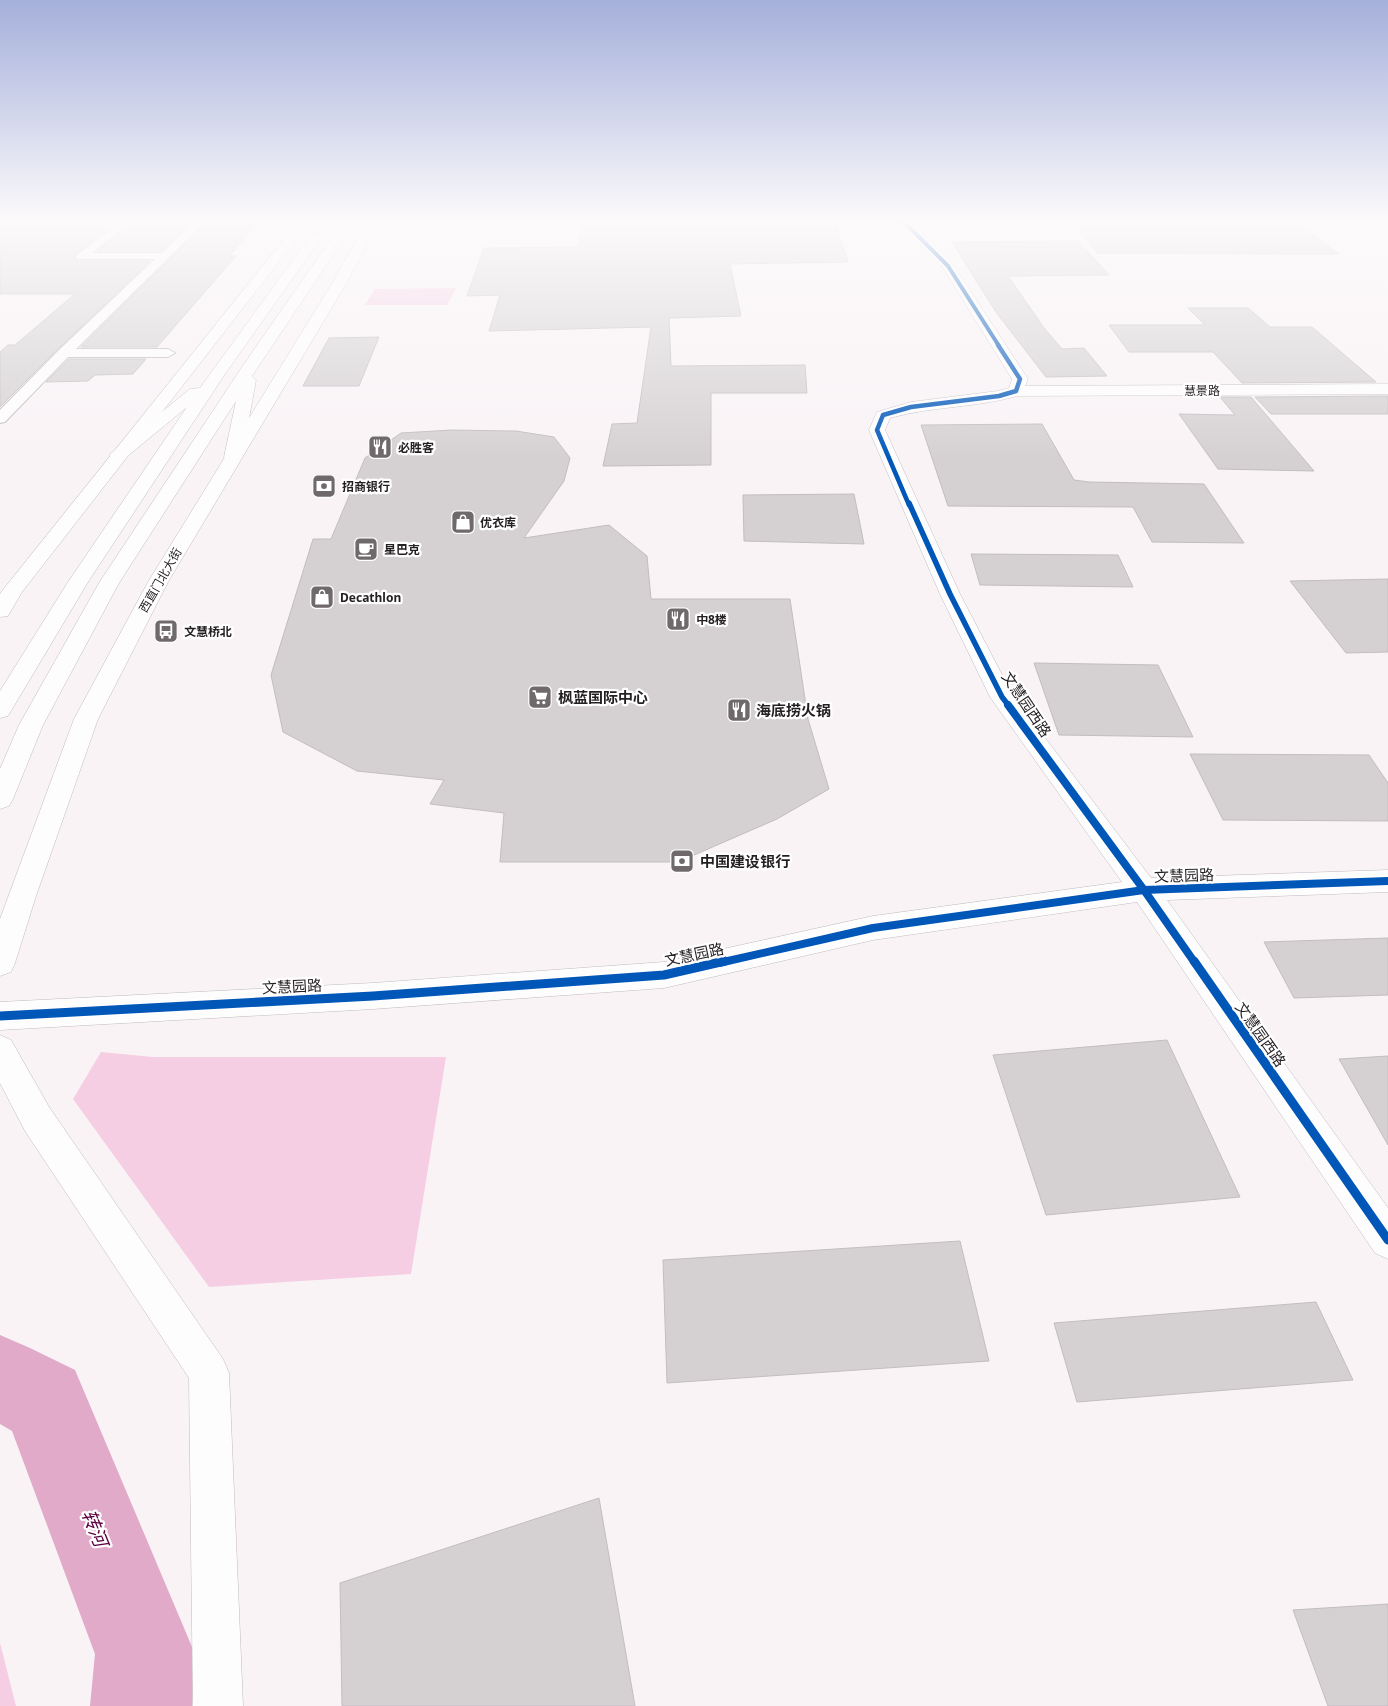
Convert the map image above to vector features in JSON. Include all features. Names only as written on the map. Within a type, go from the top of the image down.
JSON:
[{"type":"main road","points":[[0,611],[6,590],[118,455],[240,302]]},
{"type":"main road","points":[[0,710],[78,582],[218,373],[269,302]]},
{"type":"main road","points":[[0,799],[32,725],[110,583],[293,302]]},
{"type":"main road","name":"西直门北大街","points":[[0,963],[11,897],[86,719],[158,582],[328,302]]},
{"type":"main road","points":[[971,302],[1020,379],[1016,391]]},
{"type":"main road","points":[[233,457],[250,367]]},
{"type":"main road","points":[[118,455],[218,373]]},
{"type":"main road","name":"慧景路","points":[[1016,391],[1388,389]]},
{"type":"main road","name":"文慧园西路","points":[[1016,391],[999,396],[912,407],[883,415],[878,430],[884,449],[950,594],[1002,697],[1144,890],[1388,1240]]},
{"type":"main road","name":"文慧园路","points":[[0,1016],[373,996],[664,975],[873,928],[1144,890],[1388,881]]},
{"type":"main road","points":[[0,1050],[37,1119],[210,1373],[218,1706]]},
{"type":"street","points":[[0,419],[117,302]]},
{"type":"street","points":[[64,353],[168,353]]},
{"type":"shaded area","points":[[367,302],[449,302],[447,305],[365,305]]},
{"type":"shaded area","points":[[101,1052],[153,1057],[446,1057],[411,1274],[209,1287],[73,1099]]},
{"type":"shaded area","points":[[0,1643],[16,1706],[0,1706]]},
{"type":"building","points":[[66,302],[108,302],[0,407],[0,352],[8,345],[15,345]]},
{"type":"building","points":[[127,302],[196,302],[157,347],[81,347]]},
{"type":"building","points":[[498,302],[738,302],[741,316],[669,318],[671,366],[805,365],[807,393],[711,393],[711,465],[603,466],[612,424],[637,423],[651,327],[489,331]]},
{"type":"building","points":[[989,302],[1026,302],[1044,328],[1062,349],[1084,348],[1107,376],[1046,377]]},
{"type":"building","points":[[1188,308],[1248,308],[1270,327],[1312,327],[1376,382],[1242,383],[1213,352],[1129,352],[1109,325],[1205,325]]},
{"type":"building","points":[[379,337],[359,386],[303,386],[329,338]]},
{"type":"building","points":[[69,359],[146,359],[133,374],[95,375],[88,381],[46,382]]},
{"type":"building","points":[[1388,396],[1388,414],[1271,414],[1255,397]]},
{"type":"building","points":[[1220,397],[1251,397],[1314,471],[1218,469],[1179,414],[1235,415]]},
{"type":"building","points":[[1042,424],[1074,480],[1089,482],[1204,484],[1244,543],[1152,542],[1133,507],[948,506],[921,425]]},
{"type":"building","name":"枫蓝国际中心","points":[[452,430],[516,431],[554,437],[570,458],[564,481],[524,538],[609,525],[647,556],[651,599],[790,599],[808,719],[829,789],[777,819],[678,862],[500,862],[504,813],[430,804],[444,780],[357,771],[283,732],[271,675],[313,539],[331,539],[365,458],[401,433]]},
{"type":"building","points":[[854,494],[864,544],[744,541],[743,495]]},
{"type":"building","points":[[971,554],[1118,555],[1133,587],[980,585]]},
{"type":"building","points":[[1388,579],[1388,652],[1346,653],[1290,581]]},
{"type":"building","points":[[1034,663],[1158,665],[1193,737],[1059,735]]},
{"type":"building","points":[[1190,754],[1369,755],[1388,783],[1388,821],[1223,820]]},
{"type":"building","points":[[1388,938],[1388,995],[1294,998],[1264,942]]},
{"type":"building","points":[[1167,1040],[1240,1197],[1046,1215],[993,1055]]},
{"type":"building","points":[[1388,1056],[1388,1145],[1339,1059]]},
{"type":"building","points":[[960,1241],[989,1361],[667,1383],[663,1260]]},
{"type":"building","points":[[1316,1302],[1353,1380],[1077,1402],[1054,1323]]},
{"type":"building","points":[[599,1498],[635,1706],[342,1706],[340,1583]]},
{"type":"building","points":[[1388,1604],[1388,1706],[1328,1706],[1293,1610]]},
{"type":"waterway","name":"转河","points":[[0,1378],[44,1401],[145,1654],[141,1706]]},
{"type":"cycle path","points":[[971,302],[1020,379],[1016,391],[999,396],[911,407],[883,415],[877,430],[884,449],[950,594],[1002,697],[1144,890],[1388,1240]]},
{"type":"cycle path","points":[[0,1016],[373,996],[664,975],[873,928],[1144,890],[1388,881]]},
{"type":"place","name":"必胜客","points":[[380,447]]},
{"type":"place","name":"招商银行","points":[[324,486]]},
{"type":"place","name":"优衣库","points":[[463,522]]},
{"type":"place","name":"星巴克","points":[[366,549]]},
{"type":"place","name":"Decathlon","points":[[322,597]]},
{"type":"place","name":"中8楼","points":[[678,619]]},
{"type":"place","name":"文慧桥北","points":[[166,631]]},
{"type":"place","name":"枫蓝国际中心","points":[[540,697]]},
{"type":"place","name":"海底捞火锅","points":[[739,710]]},
{"type":"place","name":"中国建设银行","points":[[682,861]]}]
